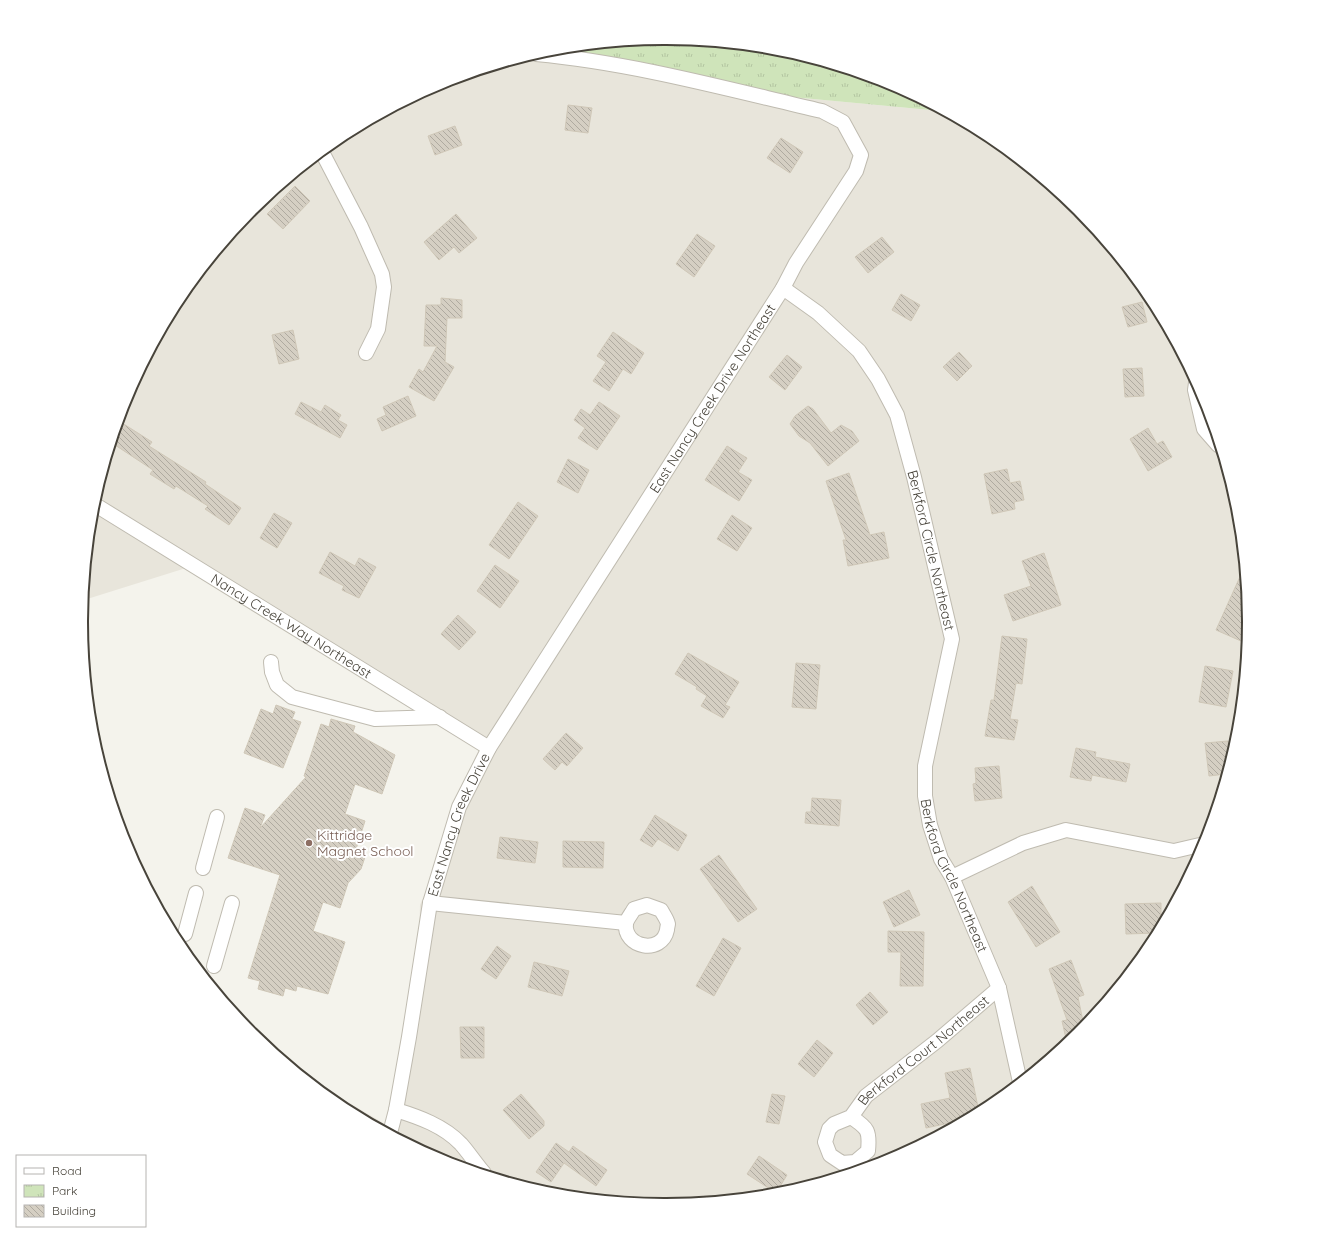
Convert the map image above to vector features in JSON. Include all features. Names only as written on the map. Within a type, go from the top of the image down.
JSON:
[{"type":"street","name":"East Nancy Creek Drive Northeast","points":[[489,748],[783,288],[796,262],[856,171],[861,155],[843,122],[822,111],[659,72],[573,57],[556,56]]},
{"type":"street","points":[[324,157],[362,228],[382,274],[384,287],[378,329],[366,353]]},
{"type":"street","name":"Berkford Circle Northeast","points":[[783,288],[818,313],[859,351],[878,379],[897,415],[914,477],[952,639],[925,766],[925,796],[930,825],[941,859],[952,877],[999,988],[1019,1077]]},
{"type":"street","points":[[1197,399],[1204,429],[1211,438]]},
{"type":"street","name":"Nancy Creek Way Northeast","points":[[100,508],[489,748]]},
{"type":"street","points":[[271,662],[272,672],[278,685],[292,697],[376,719],[440,717]]},
{"type":"street","name":"East Nancy Creek Drive","points":[[430,903],[460,807],[489,748]]},
{"type":"street","points":[[203,868],[217,817]]},
{"type":"street","points":[[952,877],[1023,843],[1066,830],[1174,852],[1196,846]]},
{"type":"street","points":[[185,934],[196,893]]},
{"type":"street","points":[[214,966],[232,903]]},
{"type":"street","points":[[391,1129],[396,1110],[430,903],[626,923]]},
{"type":"street","name":"Berkford Court Northeast","points":[[851,1117],[866,1096],[937,1041],[999,988]]},
{"type":"street","points":[[396,1110],[437,1126],[460,1143],[479,1167]]},
{"type":"shaded area","points":[[547,58],[792,97],[931,110],[985,142],[1016,164],[1045,188],[1073,214],[1098,241],[1144,301],[1164,333],[1198,401],[1222,472],[1237,546],[1242,622],[1237,697],[1222,771],[1211,807],[1198,842],[1164,910],[1144,942],[1098,1002],[1073,1029],[1016,1079],[953,1121],[920,1139],[886,1154],[814,1178],[777,1187],[703,1197],[627,1197],[590,1193],[553,1187],[516,1178],[444,1154],[410,1139],[377,1121],[340,1097],[390,1127],[417,1014],[420,905],[461,807],[492,743],[202,563],[89,598],[93,546],[108,472],[119,436],[132,401],[148,367],[166,333],[186,301],[232,241],[257,214],[314,164],[345,142],[410,104],[444,89],[480,76]]},
{"type":"green space","points":[[665,45],[703,46],[740,50],[777,56],[850,76],[886,89],[931,110],[792,97],[571,53],[627,46]]},
{"type":"building","points":[[568,105],[592,108],[588,133],[565,130]]},
{"type":"building","points":[[455,126],[462,145],[435,155],[428,136]]},
{"type":"building","points":[[781,138],[803,152],[790,173],[767,158]]},
{"type":"building","points":[[295,186],[310,201],[283,229],[267,214]]},
{"type":"building","points":[[456,214],[477,238],[459,253],[454,247],[439,260],[424,242]]},
{"type":"building","points":[[697,234],[715,246],[694,277],[676,264]]},
{"type":"building","points":[[882,237],[894,252],[868,273],[855,257]]},
{"type":"building","points":[[901,294],[920,305],[911,321],[892,310]]},
{"type":"building","points":[[441,298],[462,300],[462,318],[447,318],[445,362],[454,367],[434,401],[409,387],[419,369],[423,372],[437,346],[424,346],[426,305],[441,305]]},
{"type":"building","points":[[1142,302],[1147,322],[1128,327],[1122,307]]},
{"type":"building","points":[[293,330],[299,359],[279,364],[272,335]]},
{"type":"building","points":[[613,332],[644,353],[631,374],[623,369],[609,391],[593,381],[606,362],[597,356]]},
{"type":"building","points":[[959,352],[972,366],[957,381],[943,367]]},
{"type":"building","points":[[787,355],[802,367],[785,390],[769,377]]},
{"type":"building","points":[[1142,368],[1144,396],[1125,397],[1123,369]]},
{"type":"building","points":[[408,396],[416,416],[382,431],[377,419],[386,415],[383,407]]},
{"type":"building","points":[[301,402],[321,412],[325,405],[341,415],[338,420],[347,425],[340,438],[295,414]]},
{"type":"building","points":[[599,402],[620,416],[597,450],[578,438],[585,428],[574,420],[581,409],[590,415]]},
{"type":"building","points":[[808,406],[813,409],[831,433],[841,425],[852,431],[859,441],[828,466],[810,443],[799,436],[790,424],[795,416]]},
{"type":"building","points":[[124,424],[152,442],[149,446],[206,482],[205,484],[241,508],[229,525],[205,509],[208,506],[176,486],[174,489],[150,474],[153,470],[116,446]]},
{"type":"building","points":[[1148,428],[1157,444],[1163,441],[1172,457],[1148,471],[1130,439]]},
{"type":"building","points":[[727,446],[747,458],[738,472],[752,480],[739,501],[705,480]]},
{"type":"building","points":[[568,459],[589,470],[578,493],[557,482]]},
{"type":"building","points":[[1007,469],[1010,483],[1020,481],[1024,500],[1014,502],[1015,509],[992,514],[984,474]]},
{"type":"building","points":[[849,473],[870,535],[884,532],[889,558],[848,566],[843,540],[846,540],[826,481]]},
{"type":"building","points":[[518,502],[538,516],[509,559],[489,545]]},
{"type":"building","points":[[274,513],[292,523],[277,548],[260,538]]},
{"type":"building","points":[[732,515],[752,528],[737,551],[717,539]]},
{"type":"building","points":[[330,552],[355,566],[359,558],[376,567],[359,598],[342,590],[344,586],[319,573]]},
{"type":"building","points":[[1044,553],[1061,605],[1013,621],[1004,595],[1031,586],[1022,561]]},
{"type":"building","points":[[495,565],[519,581],[500,608],[477,591]]},
{"type":"building","points":[[1240,578],[1242,622],[1241,641],[1216,630]]},
{"type":"building","points":[[458,615],[476,632],[459,650],[441,634]]},
{"type":"building","points":[[1002,636],[1027,639],[1022,684],[1016,683],[1010,719],[1018,720],[1014,740],[985,736],[991,700],[994,700]]},
{"type":"building","points":[[688,653],[739,682],[725,705],[730,707],[723,718],[701,706],[707,696],[696,689],[697,687],[675,674]]},
{"type":"building","points":[[796,663],[820,665],[816,709],[792,707]]},
{"type":"building","points":[[1205,666],[1233,671],[1226,707],[1199,702]]},
{"type":"building","points":[[276,705],[295,712],[292,719],[301,722],[283,768],[244,753],[261,709],[273,714]]},
{"type":"building","points":[[331,719],[355,726],[353,732],[395,755],[382,794],[355,784],[345,814],[365,821],[356,849],[365,857],[361,869],[348,883],[340,908],[323,902],[313,931],[345,942],[328,994],[297,986],[296,991],[285,988],[283,996],[258,989],[260,981],[248,978],[280,875],[228,858],[245,808],[265,815],[260,828],[306,777],[304,776],[321,724],[329,727]]},
{"type":"building","points":[[566,733],[583,748],[567,766],[562,762],[555,770],[543,759]]},
{"type":"building","points":[[1228,741],[1221,775],[1209,776],[1205,743]]},
{"type":"building","points":[[1076,748],[1096,752],[1095,757],[1130,764],[1126,782],[1092,775],[1091,781],[1070,777]]},
{"type":"building","points":[[999,766],[1002,798],[975,801],[973,784],[976,783],[975,768]]},
{"type":"building","points":[[812,798],[841,800],[839,826],[805,823],[806,812],[811,812]]},
{"type":"building","points":[[655,815],[687,835],[678,851],[658,839],[652,847],[640,840]]},
{"type":"building","points":[[500,837],[538,842],[535,863],[497,858]]},
{"type":"building","points":[[563,841],[604,842],[603,868],[563,867]]},
{"type":"building","points":[[719,855],[757,909],[738,922],[700,869]]},
{"type":"building","points":[[1032,886],[1060,932],[1036,947],[1008,902]]},
{"type":"building","points":[[909,890],[920,915],[894,927],[883,902]]},
{"type":"building","points":[[1161,903],[1161,915],[1149,933],[1126,934],[1125,904]]},
{"type":"building","points":[[888,931],[924,932],[923,986],[900,986],[901,952],[888,952]]},
{"type":"building","points":[[723,938],[741,948],[714,996],[696,986]]},
{"type":"building","points":[[497,946],[511,956],[496,979],[481,969]]},
{"type":"building","points":[[1071,960],[1084,995],[1078,997],[1082,1019],[1065,1036],[1062,1021],[1067,1020],[1049,969]]},
{"type":"building","points":[[534,962],[569,971],[562,996],[528,987]]},
{"type":"building","points":[[870,992],[888,1012],[873,1025],[856,1005]]},
{"type":"building","points":[[460,1027],[484,1027],[484,1058],[461,1058]]},
{"type":"building","points":[[817,1040],[833,1053],[814,1077],[798,1064]]},
{"type":"building","points":[[970,1068],[978,1106],[949,1123],[926,1128],[921,1104],[950,1098],[945,1073]]},
{"type":"building","points":[[521,1094],[544,1121],[544,1126],[529,1139],[503,1110]]},
{"type":"building","points":[[772,1094],[785,1096],[779,1124],[766,1122]]},
{"type":"building","points":[[556,1143],[569,1152],[573,1146],[607,1170],[596,1186],[564,1163],[551,1182],[536,1172]]},
{"type":"building","points":[[759,1156],[787,1175],[780,1186],[769,1188],[747,1174]]},
{"type":"place","name":"Kittridge Magnet School","points":[[309,843]]}]
